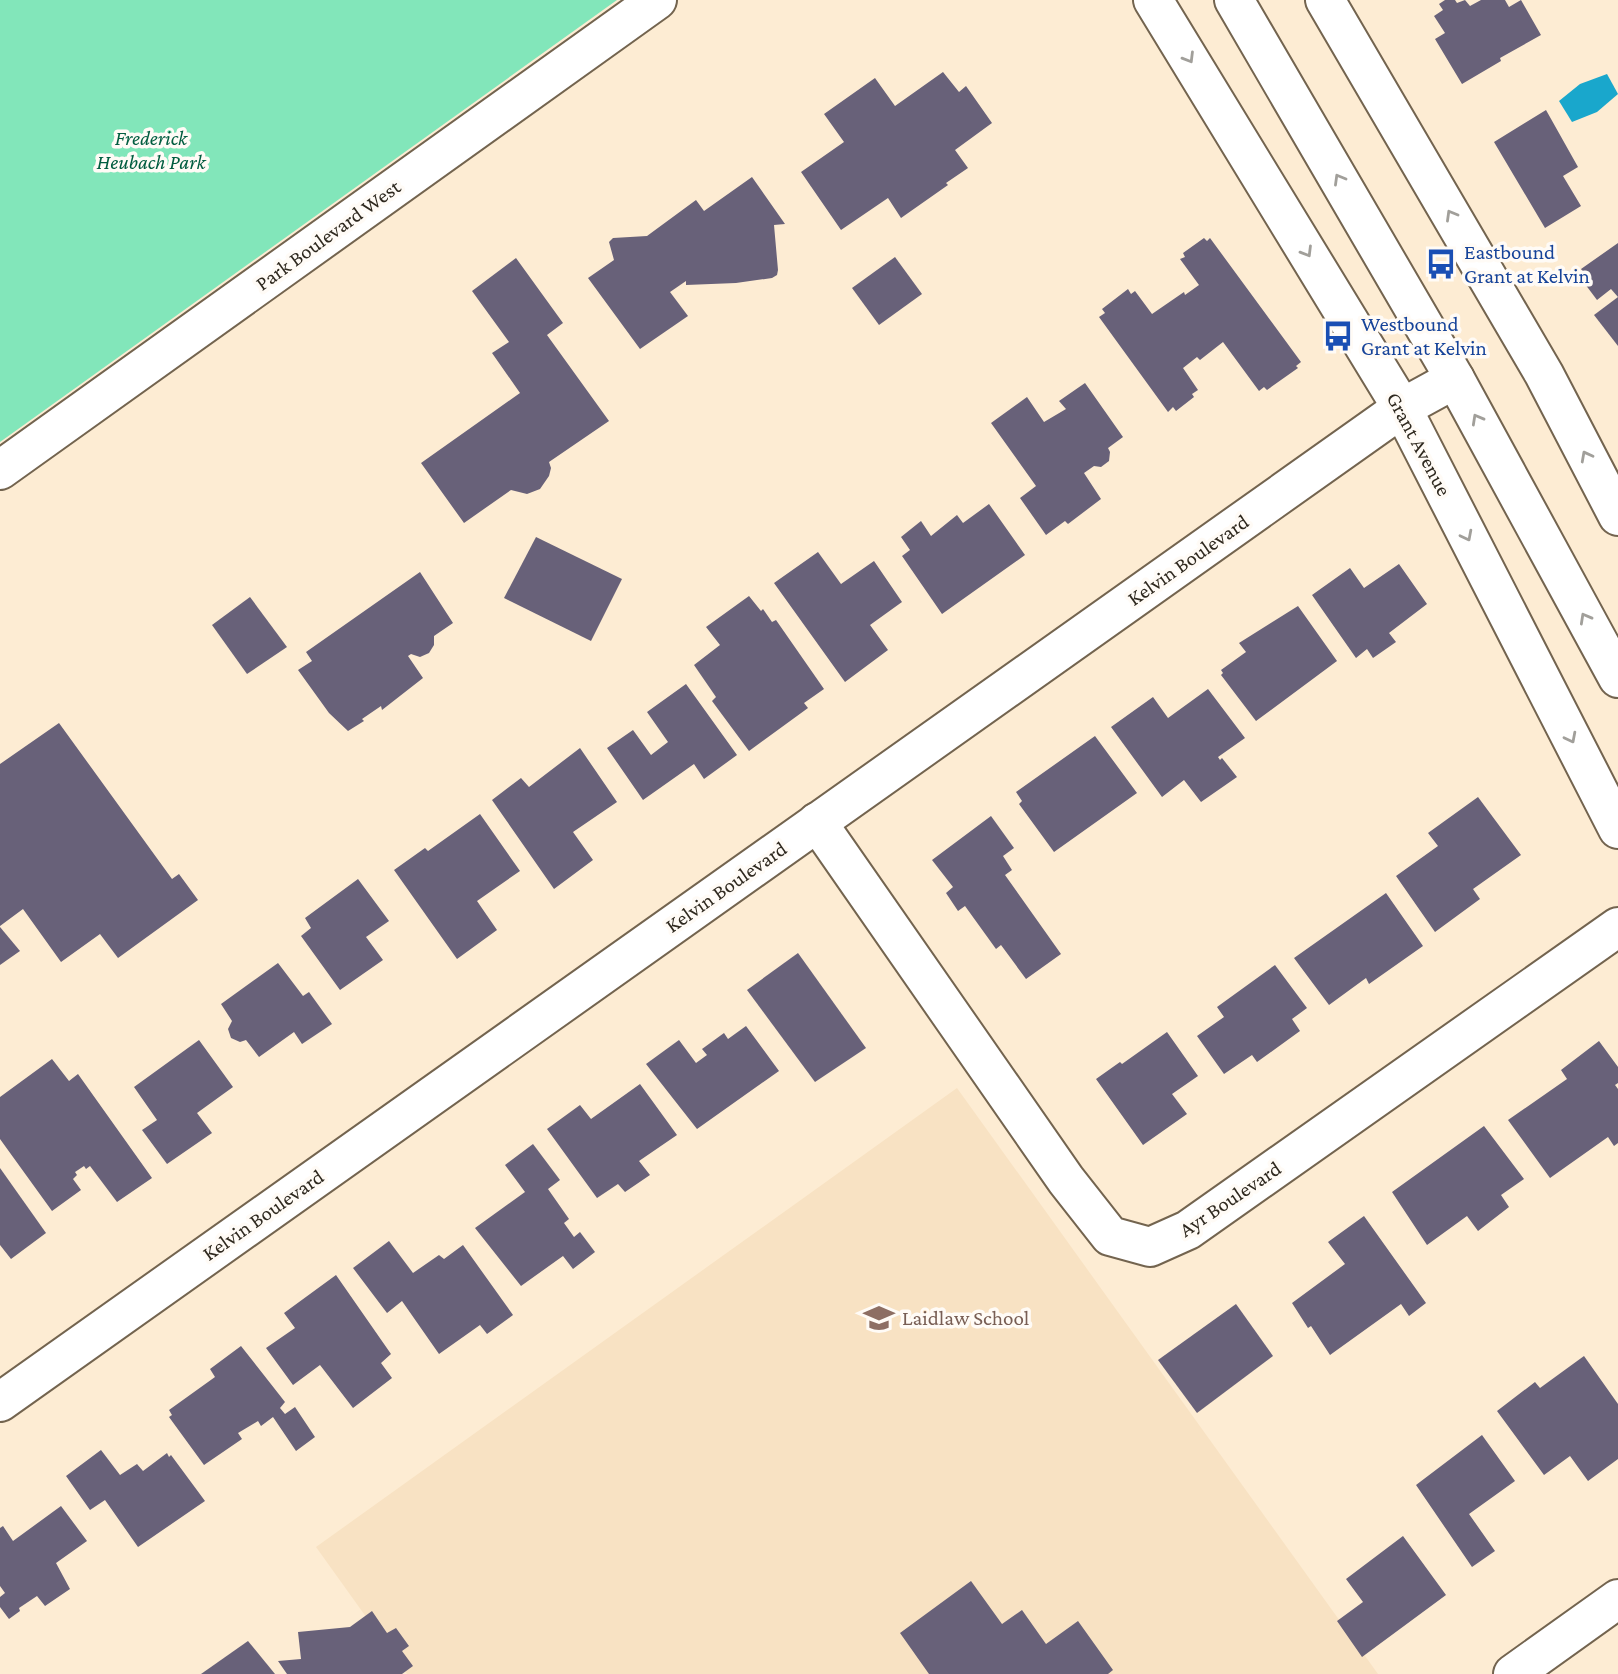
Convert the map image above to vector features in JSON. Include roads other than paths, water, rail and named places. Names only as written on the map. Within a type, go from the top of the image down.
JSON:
[{"type":"street","name":"Park Boulevard West","points":[[0,470],[657,0]]},
{"type":"street","name":"Grant Avenue","points":[[1153,0],[1402,408],[1618,829]]},
{"type":"street","points":[[1234,0],[1455,379],[1618,678]]},
{"type":"street","points":[[1325,0],[1544,374],[1618,516]]},
{"type":"street","name":"Kelvin Boulevard","points":[[0,1402],[1402,408],[1455,379]]},
{"type":"street","name":"Ayr Boulevard","points":[[817,822],[1066,1180],[1110,1236],[1150,1247],[1188,1230],[1618,927]]},
{"type":"street","points":[[1513,1674],[1618,1599]]},
{"type":"water","points":[[1607,74],[1618,94],[1597,112],[1572,122],[1559,101],[1580,84]]},
{"type":"place","name":"Eastbound Grant at Kelvin","points":[[1441,264]]},
{"type":"place","name":"Westbound Grant at Kelvin","points":[[1338,336]]},
{"type":"place","name":"Laidlaw School","points":[[879,1318]]},
{"type":"park label","name":"Frederick Heubach Park","points":[[151,150]]}]
